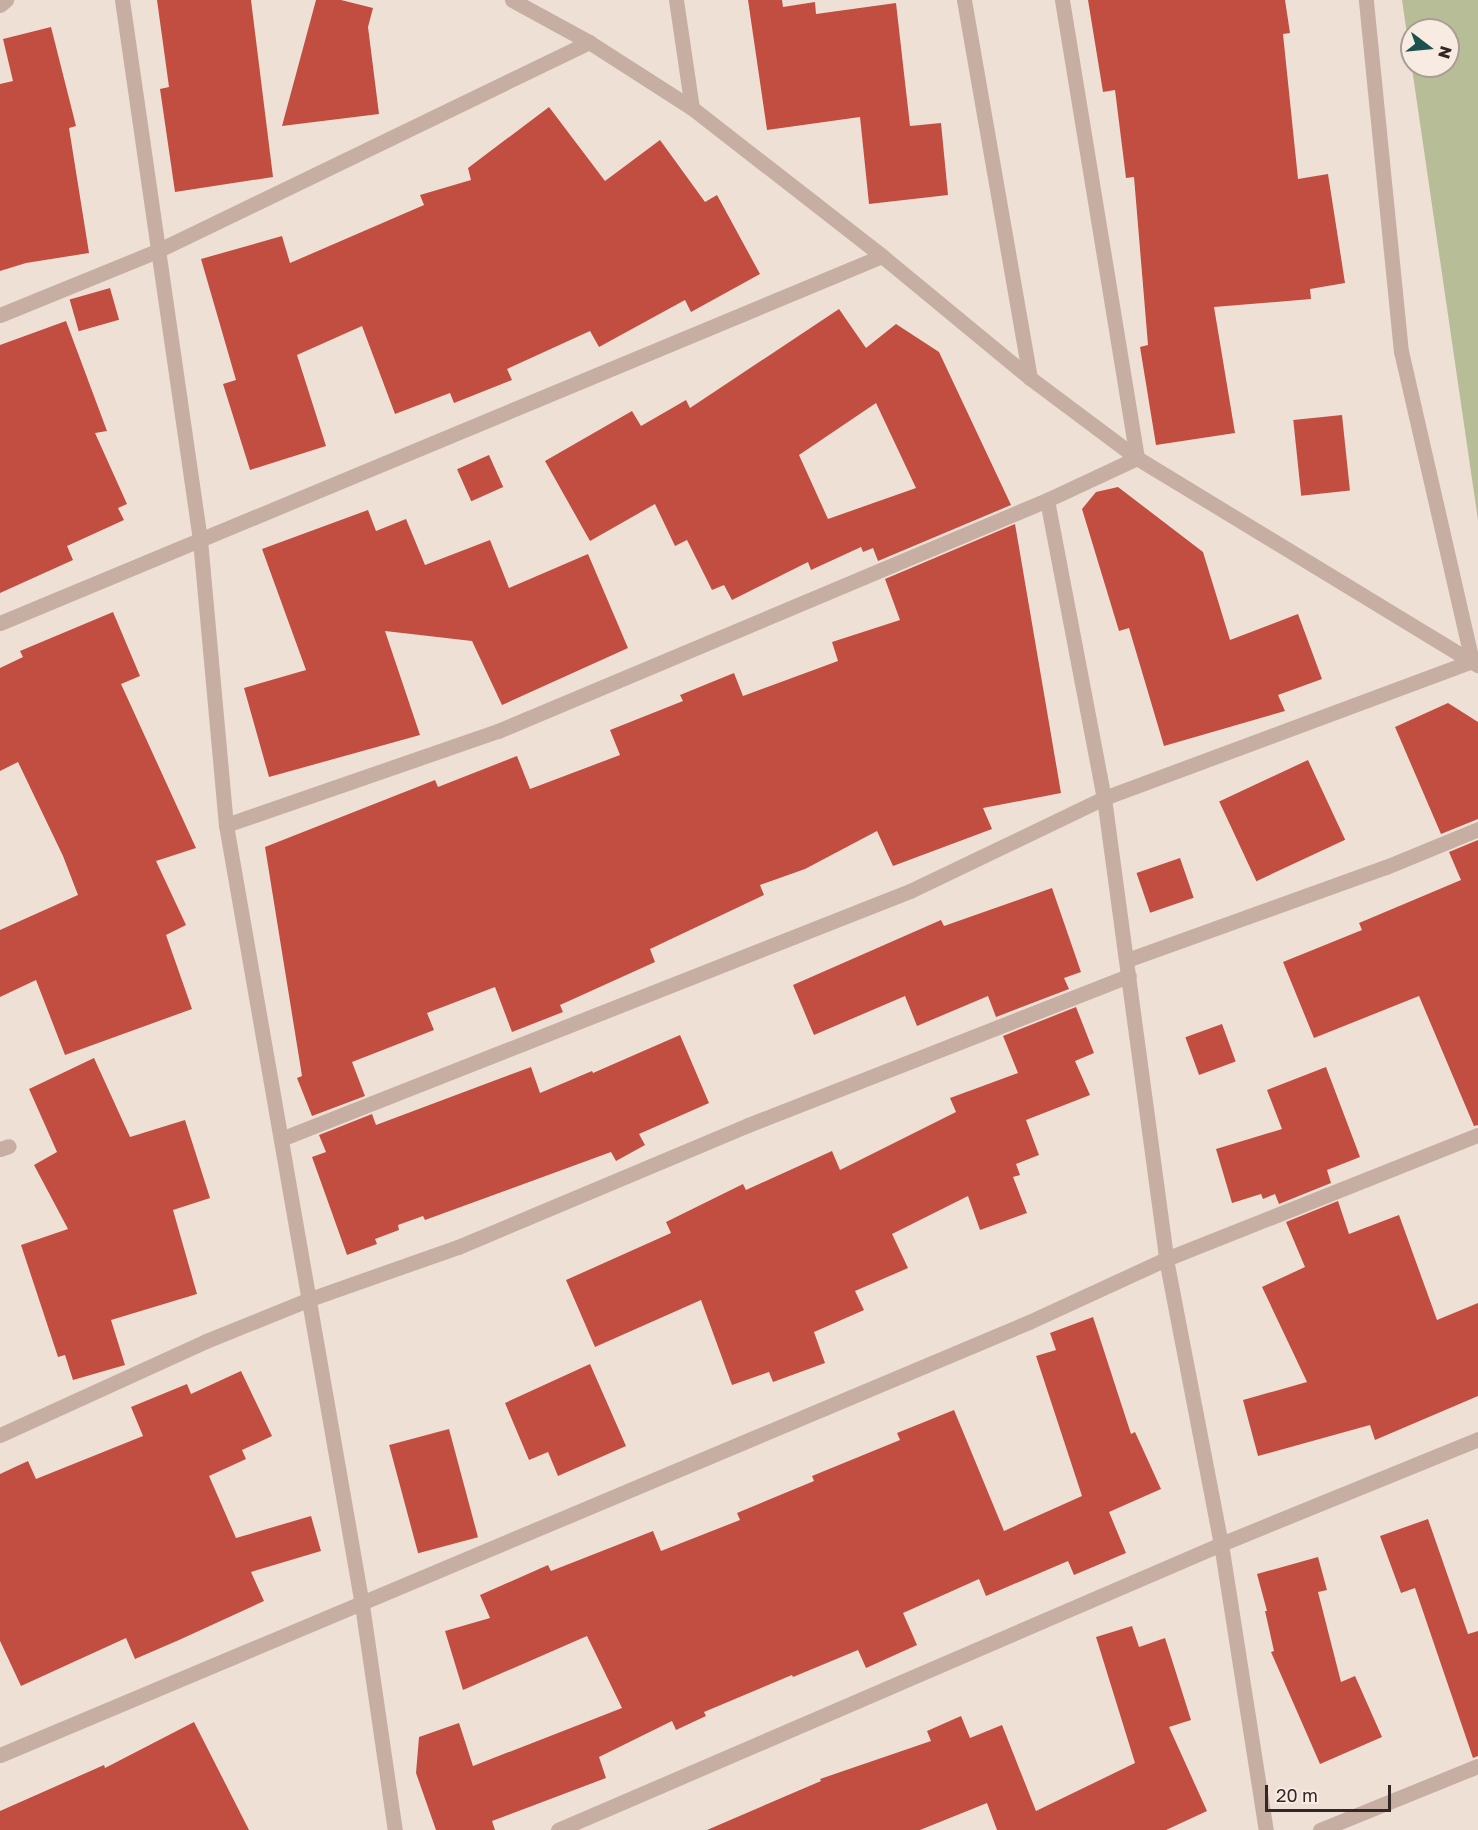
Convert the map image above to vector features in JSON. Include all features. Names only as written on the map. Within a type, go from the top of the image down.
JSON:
[{"type":"street","points":[[0,5],[6,0]]},
{"type":"street","points":[[122,0],[200,540],[226,825],[362,1605],[395,1830]]},
{"type":"street","points":[[512,0],[589,42],[692,108],[882,256],[1030,378],[1137,458],[1475,663]]},
{"type":"street","points":[[676,0],[692,108]]},
{"type":"street","points":[[964,0],[1030,378]]},
{"type":"street","points":[[1062,0],[1137,458]]},
{"type":"street","points":[[1366,0],[1401,351],[1475,663]]},
{"type":"street","points":[[0,315],[159,250],[589,42]]},
{"type":"street","points":[[0,623],[882,256]]},
{"type":"street","points":[[226,825],[498,731],[1047,500],[1137,458]]},
{"type":"street","points":[[1047,500],[1104,798],[1166,1259],[1221,1544],[1266,1830]]},
{"type":"street","points":[[281,1139],[910,891],[1104,798],[1475,663]]},
{"type":"street","points":[[0,1435],[206,1341],[310,1299],[458,1247],[1128,968],[1478,829]]},
{"type":"street","points":[[0,1755],[362,1605],[1029,1322],[1166,1259],[1478,1135]]},
{"type":"street","points":[[558,1830],[1221,1544],[1478,1439]]},
{"type":"street","points":[[1320,1830],[1478,1766]]},
{"type":"green space","points":[[1402,0],[1478,0],[1478,520],[1413,78],[1460,78],[1460,18],[1405,18]]},
{"type":"building","points":[[157,0],[251,0],[273,177],[175,192],[160,89],[169,87]]},
{"type":"building","points":[[316,0],[341,0],[373,8],[368,27],[379,114],[282,126]]},
{"type":"building","points":[[748,0],[782,0],[783,7],[815,2],[816,14],[896,3],[910,126],[941,123],[948,195],[869,204],[860,117],[767,130]]},
{"type":"building","points":[[1088,0],[1285,0],[1290,33],[1283,34],[1298,179],[1328,174],[1345,283],[1310,289],[1311,299],[1214,307],[1235,433],[1156,445],[1140,347],[1148,345],[1134,177],[1126,178],[1115,90],[1103,92]]},
{"type":"building","points":[[51,27],[76,126],[69,128],[89,253],[26,263],[0,271],[0,84],[13,81],[3,39]]},
{"type":"building","points":[[549,107],[605,181],[660,140],[705,202],[717,195],[760,274],[691,312],[685,300],[599,347],[590,331],[507,369],[512,380],[454,403],[450,393],[395,414],[362,326],[297,355],[326,446],[250,470],[223,384],[236,380],[201,259],[282,236],[290,263],[424,205],[420,195],[471,180],[468,168]]},
{"type":"building","points":[[110,288],[119,320],[79,331],[70,300]]},
{"type":"building","points":[[839,309],[866,348],[896,324],[939,352],[1011,505],[878,561],[873,548],[863,552],[861,547],[811,570],[808,562],[732,600],[724,585],[712,590],[687,540],[675,546],[655,504],[590,541],[545,461],[632,411],[641,426],[686,400],[690,408]],"holes":[[[876,403],[916,488],[828,519],[799,455]]]},
{"type":"building","points":[[66,321],[107,431],[95,433],[127,504],[118,508],[124,520],[67,546],[73,560],[0,593],[0,345]]},
{"type":"building","points":[[1342,415],[1350,491],[1301,496],[1293,420]]},
{"type":"building","points":[[489,455],[503,487],[471,501],[457,469]]},
{"type":"building","points":[[1118,487],[1203,552],[1230,640],[1298,614],[1322,679],[1278,695],[1285,711],[1164,746],[1129,628],[1119,631],[1082,509],[1096,492]]},
{"type":"building","points":[[368,510],[376,531],[406,519],[425,565],[490,540],[509,588],[588,554],[628,648],[502,705],[472,641],[385,631],[420,735],[269,777],[244,688],[306,670],[262,549]]},
{"type":"building","points":[[1015,524],[1061,793],[983,808],[992,829],[893,866],[877,831],[805,869],[760,885],[764,895],[650,949],[655,962],[560,1005],[563,1012],[512,1032],[495,987],[427,1013],[434,1030],[352,1062],[365,1096],[312,1116],[297,1078],[302,1076],[265,847],[435,780],[438,787],[517,756],[530,789],[620,755],[610,730],[683,701],[680,695],[734,673],[743,696],[838,661],[832,642],[900,620],[885,579]]},
{"type":"building","points":[[113,612],[140,676],[121,684],[196,848],[156,861],[186,925],[166,935],[192,1009],[65,1055],[36,980],[0,997],[0,930],[78,895],[63,856],[18,762],[0,771],[0,668],[23,657],[20,651]]},
{"type":"building","points":[[1448,703],[1478,722],[1478,819],[1441,834],[1395,727]]},
{"type":"building","points":[[1308,760],[1345,840],[1256,881],[1219,801]]},
{"type":"building","points":[[1478,840],[1478,1125],[1474,1126],[1419,996],[1314,1038],[1283,962],[1362,930],[1359,923],[1461,880],[1449,852]]},
{"type":"building","points":[[1180,858],[1194,898],[1150,913],[1137,873]]},
{"type":"building","points":[[1052,888],[1081,972],[1064,978],[1069,989],[996,1017],[988,996],[917,1026],[905,996],[814,1035],[793,985],[941,920],[944,926]]},
{"type":"building","points":[[1076,1007],[1094,1053],[1075,1061],[1090,1095],[1026,1120],[1039,1155],[1016,1164],[1020,1175],[1013,1177],[1027,1213],[980,1230],[968,1196],[892,1234],[908,1268],[855,1291],[864,1310],[814,1332],[825,1363],[773,1382],[769,1372],[732,1385],[701,1300],[595,1347],[566,1280],[671,1233],[666,1222],[743,1184],[746,1190],[832,1151],[840,1170],[956,1112],[950,1098],[1018,1073],[1003,1036]]},
{"type":"building","points":[[1222,1024],[1236,1062],[1199,1075],[1185,1037]]},
{"type":"building","points":[[680,1035],[709,1103],[639,1134],[645,1145],[616,1161],[611,1152],[425,1220],[423,1216],[398,1225],[399,1230],[375,1239],[377,1244],[347,1255],[312,1157],[326,1152],[319,1135],[372,1114],[376,1125],[531,1067],[540,1093],[592,1071],[593,1073]]},
{"type":"building","points":[[94,1058],[130,1137],[185,1120],[210,1198],[173,1210],[197,1294],[111,1320],[125,1365],[73,1380],[65,1355],[58,1357],[21,1245],[68,1229],[34,1165],[57,1152],[29,1089]]},
{"type":"building","points":[[1326,1067],[1360,1157],[1327,1170],[1331,1183],[1279,1204],[1275,1194],[1263,1199],[1261,1194],[1232,1203],[1216,1149],[1282,1129],[1267,1090]]},
{"type":"building","points":[[1338,1201],[1349,1234],[1399,1215],[1437,1320],[1478,1303],[1478,1396],[1375,1440],[1370,1425],[1258,1456],[1243,1400],[1307,1382],[1262,1287],[1305,1267],[1286,1222]]},
{"type":"building","points":[[1093,1317],[1131,1434],[1135,1432],[1161,1489],[1109,1512],[1126,1553],[1074,1575],[1068,1561],[986,1596],[979,1579],[903,1613],[917,1645],[866,1668],[858,1650],[704,1712],[706,1716],[676,1730],[672,1721],[599,1757],[606,1778],[492,1821],[495,1830],[436,1830],[416,1773],[419,1737],[459,1723],[473,1766],[622,1708],[587,1636],[463,1690],[445,1631],[490,1618],[480,1595],[548,1565],[551,1571],[653,1531],[661,1551],[740,1520],[737,1513],[814,1481],[812,1476],[900,1440],[897,1433],[954,1410],[1004,1531],[1082,1496],[1036,1356],[1056,1350],[1050,1333]]},
{"type":"building","points":[[590,1364],[626,1446],[558,1476],[548,1452],[529,1460],[505,1403]]},
{"type":"building","points":[[241,1371],[272,1436],[242,1450],[246,1459],[209,1476],[236,1538],[311,1516],[321,1551],[251,1572],[264,1601],[179,1640],[135,1659],[126,1638],[21,1686],[0,1641],[0,1474],[28,1461],[36,1479],[143,1436],[131,1407],[187,1384],[191,1394]]},
{"type":"building","points":[[449,1429],[478,1537],[418,1553],[389,1445]]},
{"type":"building","points":[[1428,1519],[1468,1634],[1478,1631],[1478,1756],[1473,1758],[1415,1588],[1401,1593],[1380,1536]]},
{"type":"building","points":[[1318,1557],[1327,1590],[1318,1592],[1341,1682],[1355,1676],[1382,1737],[1320,1764],[1271,1652],[1274,1651],[1265,1611],[1267,1611],[1257,1574]]},
{"type":"building","points":[[1132,1626],[1139,1647],[1165,1638],[1191,1720],[1169,1727],[1207,1811],[1166,1830],[997,1830],[987,1803],[920,1830],[707,1830],[821,1781],[820,1779],[931,1741],[927,1731],[961,1716],[970,1738],[1002,1725],[1036,1811],[1135,1763],[1096,1637]]},
{"type":"building","points":[[194,1722],[249,1830],[0,1830],[0,1811],[104,1765],[105,1768]]}]
